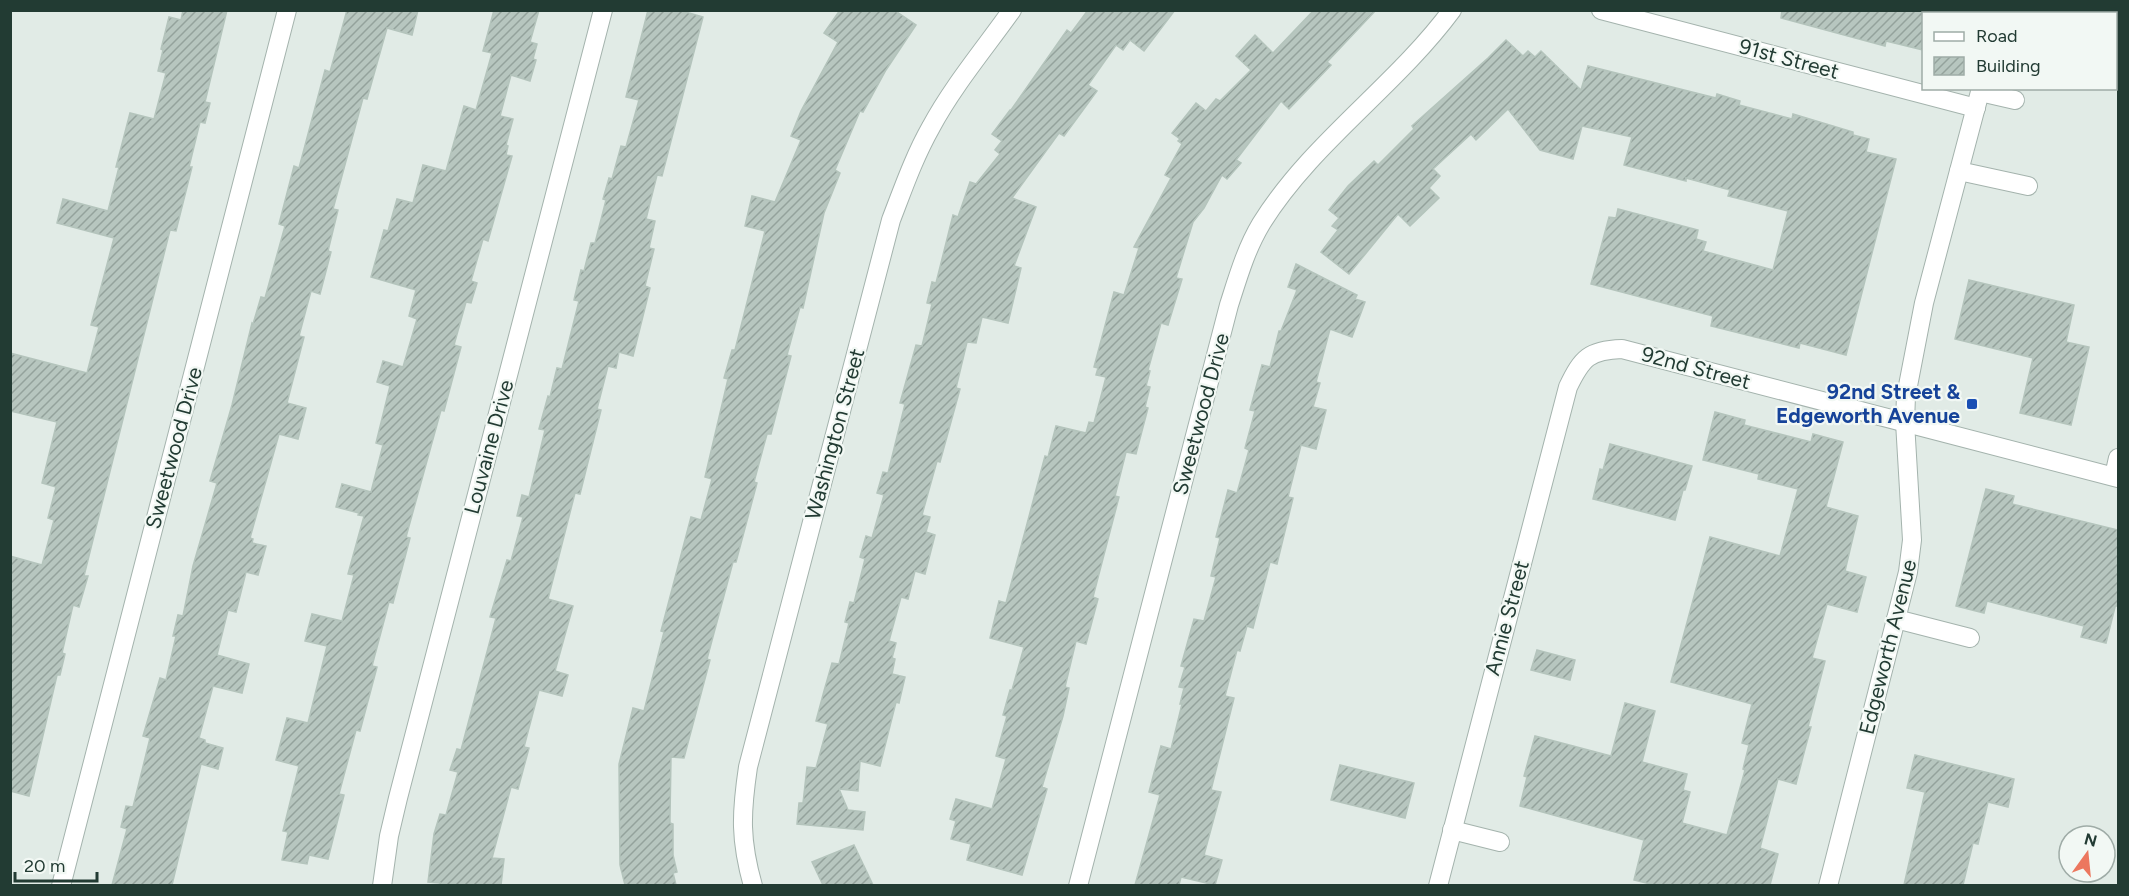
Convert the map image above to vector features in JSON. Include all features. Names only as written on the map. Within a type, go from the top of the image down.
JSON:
[{"type":"street","name":"Sweetwood Drive","points":[[61,885],[287,10]]},
{"type":"street","name":"Louvaine Drive","points":[[382,885],[389,836],[398,798],[603,10]]},
{"type":"street","name":"Washington Street","points":[[753,885],[746,862],[742,833],[743,800],[748,767],[891,220],[910,169],[931,126],[1012,10]]},
{"type":"street","name":"Sweetwood Drive","points":[[1078,885],[1241,266],[1260,226],[1283,192],[1312,159],[1424,45],[1452,10]]},
{"type":"street","name":"91st Street","points":[[1601,10],[1922,83]]},
{"type":"street","name":"91st Street","points":[[1953,90],[2015,100]]},
{"type":"street","name":"Edgeworth Avenue","points":[[1827,885],[1908,572],[1912,540],[1905,422],[1906,396],[1919,330],[1979,96]]},
{"type":"street","points":[[1959,171],[2028,186]]},
{"type":"street","name":"92nd Street","points":[[1588,357],[1603,349],[1622,349],[2116,477]]},
{"type":"street","name":"Annie Street","points":[[1438,885],[1568,387],[1576,370],[1588,357]]},
{"type":"street","points":[[2116,477],[2118,458]]},
{"type":"street","points":[[1896,619],[1970,638]]},
{"type":"street","points":[[1452,830],[1500,842]]},
{"type":"building","points":[[183,10],[227,10],[205,102],[210,103],[205,123],[200,122],[189,167],[192,167],[176,231],[170,230],[84,576],[88,576],[79,607],[73,605],[62,653],[65,654],[60,675],[57,675],[29,796],[10,791],[10,556],[42,565],[54,520],[48,518],[56,487],[42,483],[57,422],[10,411],[10,353],[87,373],[99,327],[91,325],[114,238],[57,223],[63,199],[108,211],[119,167],[116,167],[130,113],[154,119],[166,73],[158,71],[169,17],[181,20]]},
{"type":"building","points":[[347,10],[418,10],[412,35],[387,28],[367,99],[363,98],[333,209],[338,210],[328,251],[331,252],[320,294],[311,291],[299,336],[304,337],[287,403],[306,408],[298,439],[279,434],[250,538],[253,539],[252,543],[266,546],[258,575],[246,572],[236,612],[228,610],[217,655],[249,664],[242,693],[213,686],[199,738],[205,740],[205,743],[223,748],[218,769],[201,764],[172,885],[112,885],[127,829],[121,827],[126,806],[133,807],[150,738],[143,736],[160,678],[166,680],[176,636],[173,636],[178,615],[183,616],[193,566],[217,483],[210,481],[252,323],[261,297],[265,298],[285,226],[279,224],[294,166],[299,168],[325,70],[330,72]]},
{"type":"building","points":[[494,10],[539,10],[530,42],[537,44],[533,59],[536,60],[530,81],[511,75],[500,116],[513,119],[506,145],[508,146],[506,155],[512,156],[488,241],[483,239],[471,281],[477,283],[471,303],[466,302],[454,345],[461,347],[406,537],[410,538],[393,603],[389,602],[372,666],[377,667],[360,731],[356,730],[339,794],[344,795],[328,859],[309,855],[307,864],[282,860],[288,832],[283,831],[299,766],[276,760],[287,718],[308,723],[327,646],[305,641],[312,614],[342,621],[354,575],[348,574],[364,516],[336,507],[342,484],[371,492],[383,445],[376,443],[390,386],[377,382],[383,361],[403,367],[417,319],[409,316],[416,290],[371,277],[384,230],[388,231],[397,199],[413,203],[423,165],[446,171],[464,106],[476,110],[492,53],[483,51]]},
{"type":"building","points":[[648,10],[679,10],[703,17],[662,176],[657,175],[646,219],[655,221],[649,248],[654,249],[645,286],[650,288],[633,356],[619,352],[616,368],[608,366],[597,409],[601,410],[580,494],[575,493],[548,599],[573,606],[555,671],[568,675],[562,696],[539,690],[524,747],[529,748],[518,789],[511,787],[492,858],[504,859],[501,885],[439,885],[440,883],[428,882],[434,834],[440,814],[446,815],[458,772],[450,770],[457,749],[461,750],[496,618],[490,617],[507,560],[511,561],[523,517],[517,516],[522,495],[529,497],[545,430],[539,429],[557,368],[562,369],[579,301],[574,300],[581,270],[584,271],[591,243],[595,243],[609,178],[612,179],[621,146],[626,147],[639,100],[626,97]]},
{"type":"building","points":[[840,10],[894,10],[916,25],[886,70],[863,112],[860,111],[835,170],[840,173],[824,213],[803,308],[800,307],[787,355],[791,356],[771,434],[767,434],[754,482],[757,483],[707,659],[710,660],[684,758],[671,757],[670,823],[673,824],[673,855],[677,872],[673,873],[676,885],[625,885],[620,865],[619,764],[633,708],[644,711],[664,632],[661,631],[691,517],[701,520],[712,479],[705,477],[728,379],[724,378],[732,350],[735,350],[765,231],[745,226],[752,196],[775,202],[801,140],[791,136],[801,111],[838,42],[824,33]]},
{"type":"building","points":[[1088,10],[1175,10],[1144,51],[1130,40],[1123,50],[1116,45],[1088,85],[1097,91],[1064,136],[1059,133],[1012,198],[1036,207],[1014,266],[1021,268],[1008,323],[982,317],[976,343],[967,342],[956,388],[960,389],[940,462],[937,461],[922,515],[930,517],[926,532],[935,535],[925,574],[915,571],[908,599],[901,597],[889,641],[896,643],[892,658],[895,659],[892,674],[905,677],[899,703],[896,702],[880,766],[860,761],[858,791],[839,789],[848,810],[865,812],[863,830],[797,824],[799,803],[803,803],[807,767],[816,768],[828,724],[816,721],[832,663],[839,664],[849,623],[845,622],[850,602],[854,603],[865,559],[860,557],[866,536],[872,538],[884,495],[877,493],[883,472],[888,473],[905,404],[900,403],[916,345],[922,346],[932,304],[927,303],[932,282],[936,283],[953,215],[958,217],[970,182],[976,184],[1000,154],[995,150],[1002,141],[992,134],[1067,30],[1071,33]]},
{"type":"building","points":[[1314,10],[1376,10],[1327,62],[1331,65],[1289,109],[1281,101],[1236,160],[1241,163],[1227,179],[1222,175],[1204,208],[1193,222],[1176,278],[1182,279],[1168,325],[1161,323],[1148,370],[1150,371],[1146,386],[1150,387],[1145,407],[1148,408],[1136,454],[1126,452],[1115,496],[1119,497],[1093,597],[1098,599],[1086,644],[1076,641],[1065,687],[1069,688],[1063,716],[1042,787],[1047,789],[1022,875],[967,860],[971,844],[951,839],[956,821],[950,819],[956,799],[992,809],[1006,759],[996,756],[1007,716],[1003,715],[1024,647],[990,638],[999,601],[1006,603],[1045,456],[1048,457],[1056,426],[1086,433],[1089,422],[1094,423],[1106,377],[1096,375],[1098,368],[1094,367],[1114,292],[1124,295],[1139,248],[1134,247],[1171,178],[1165,175],[1182,144],[1178,141],[1180,139],[1172,133],[1196,103],[1206,111],[1216,99],[1220,101],[1251,70],[1236,56],[1255,35],[1273,53]]},
{"type":"building","points":[[1782,10],[1923,10],[1922,50],[1886,41],[1885,46],[1781,18]]},
{"type":"building","points":[[1506,40],[1523,56],[1528,51],[1535,57],[1541,51],[1581,90],[1588,66],[1716,98],[1717,94],[1740,101],[1739,105],[1792,119],[1793,114],[1853,132],[1853,135],[1869,139],[1866,152],[1896,159],[1846,355],[1800,343],[1799,348],[1711,326],[1713,316],[1591,284],[1609,217],[1616,218],[1618,209],[1698,230],[1696,239],[1706,242],[1703,251],[1773,270],[1788,211],[1728,196],[1730,190],[1624,165],[1632,137],[1582,126],[1573,159],[1540,150],[1508,109],[1476,140],[1471,134],[1433,169],[1440,176],[1429,188],[1439,198],[1410,226],[1398,214],[1349,274],[1321,252],[1338,230],[1332,226],[1339,218],[1329,210],[1348,186],[1374,161],[1378,165],[1414,129],[1412,126]]},
{"type":"building","points":[[1296,264],[1357,295],[1355,299],[1365,302],[1352,337],[1330,329],[1316,382],[1320,383],[1313,407],[1326,410],[1316,449],[1301,445],[1288,497],[1293,498],[1277,564],[1270,562],[1253,628],[1247,626],[1240,651],[1237,650],[1225,696],[1234,698],[1211,790],[1221,792],[1204,855],[1222,860],[1215,885],[1181,877],[1179,885],[1135,885],[1160,795],[1149,792],[1161,746],[1171,749],[1182,704],[1180,704],[1184,688],[1179,687],[1185,667],[1181,666],[1194,619],[1204,621],[1216,577],[1211,576],[1220,538],[1216,537],[1228,490],[1237,493],[1249,450],[1245,448],[1255,411],[1250,410],[1262,365],[1270,367],[1279,331],[1281,331],[1297,290],[1288,287]]},
{"type":"building","points":[[1969,280],[2074,305],[2066,342],[2089,347],[2071,425],[2020,413],[2033,358],[1955,339]]},
{"type":"building","points":[[1715,412],[1745,420],[1744,425],[1811,442],[1813,434],[1843,442],[1826,507],[1858,516],[1845,571],[1866,577],[1857,612],[1827,604],[1812,658],[1825,661],[1796,784],[1778,779],[1760,848],[1778,854],[1770,885],[1654,885],[1634,880],[1644,840],[1520,806],[1527,777],[1524,776],[1535,736],[1611,756],[1625,703],[1655,711],[1642,762],[1687,774],[1683,790],[1690,792],[1682,823],[1727,835],[1745,770],[1743,769],[1749,745],[1742,743],[1752,704],[1671,682],[1710,537],[1780,556],[1798,489],[1758,479],[1759,474],[1703,460]]},
{"type":"building","points":[[1610,444],[1692,466],[1675,520],[1593,499],[1600,469],[1603,470]]},
{"type":"building","points":[[1986,489],[2014,496],[2012,504],[2118,530],[2118,605],[2115,607],[2106,643],[2081,637],[2084,626],[1987,601],[1984,613],[1956,606]]},
{"type":"building","points":[[1537,650],[1575,660],[1570,680],[1531,670]]},
{"type":"building","points":[[1915,755],[2014,779],[2008,807],[1988,802],[1978,844],[1973,843],[1963,885],[1904,885],[1925,792],[1907,788]]},
{"type":"building","points":[[1340,765],[1414,783],[1405,818],[1331,800]]},
{"type":"building","points":[[854,845],[873,885],[823,885],[812,862]]},
{"type":"place","name":"92nd Street & Edgeworth Avenue","points":[[1972,404]]}]
